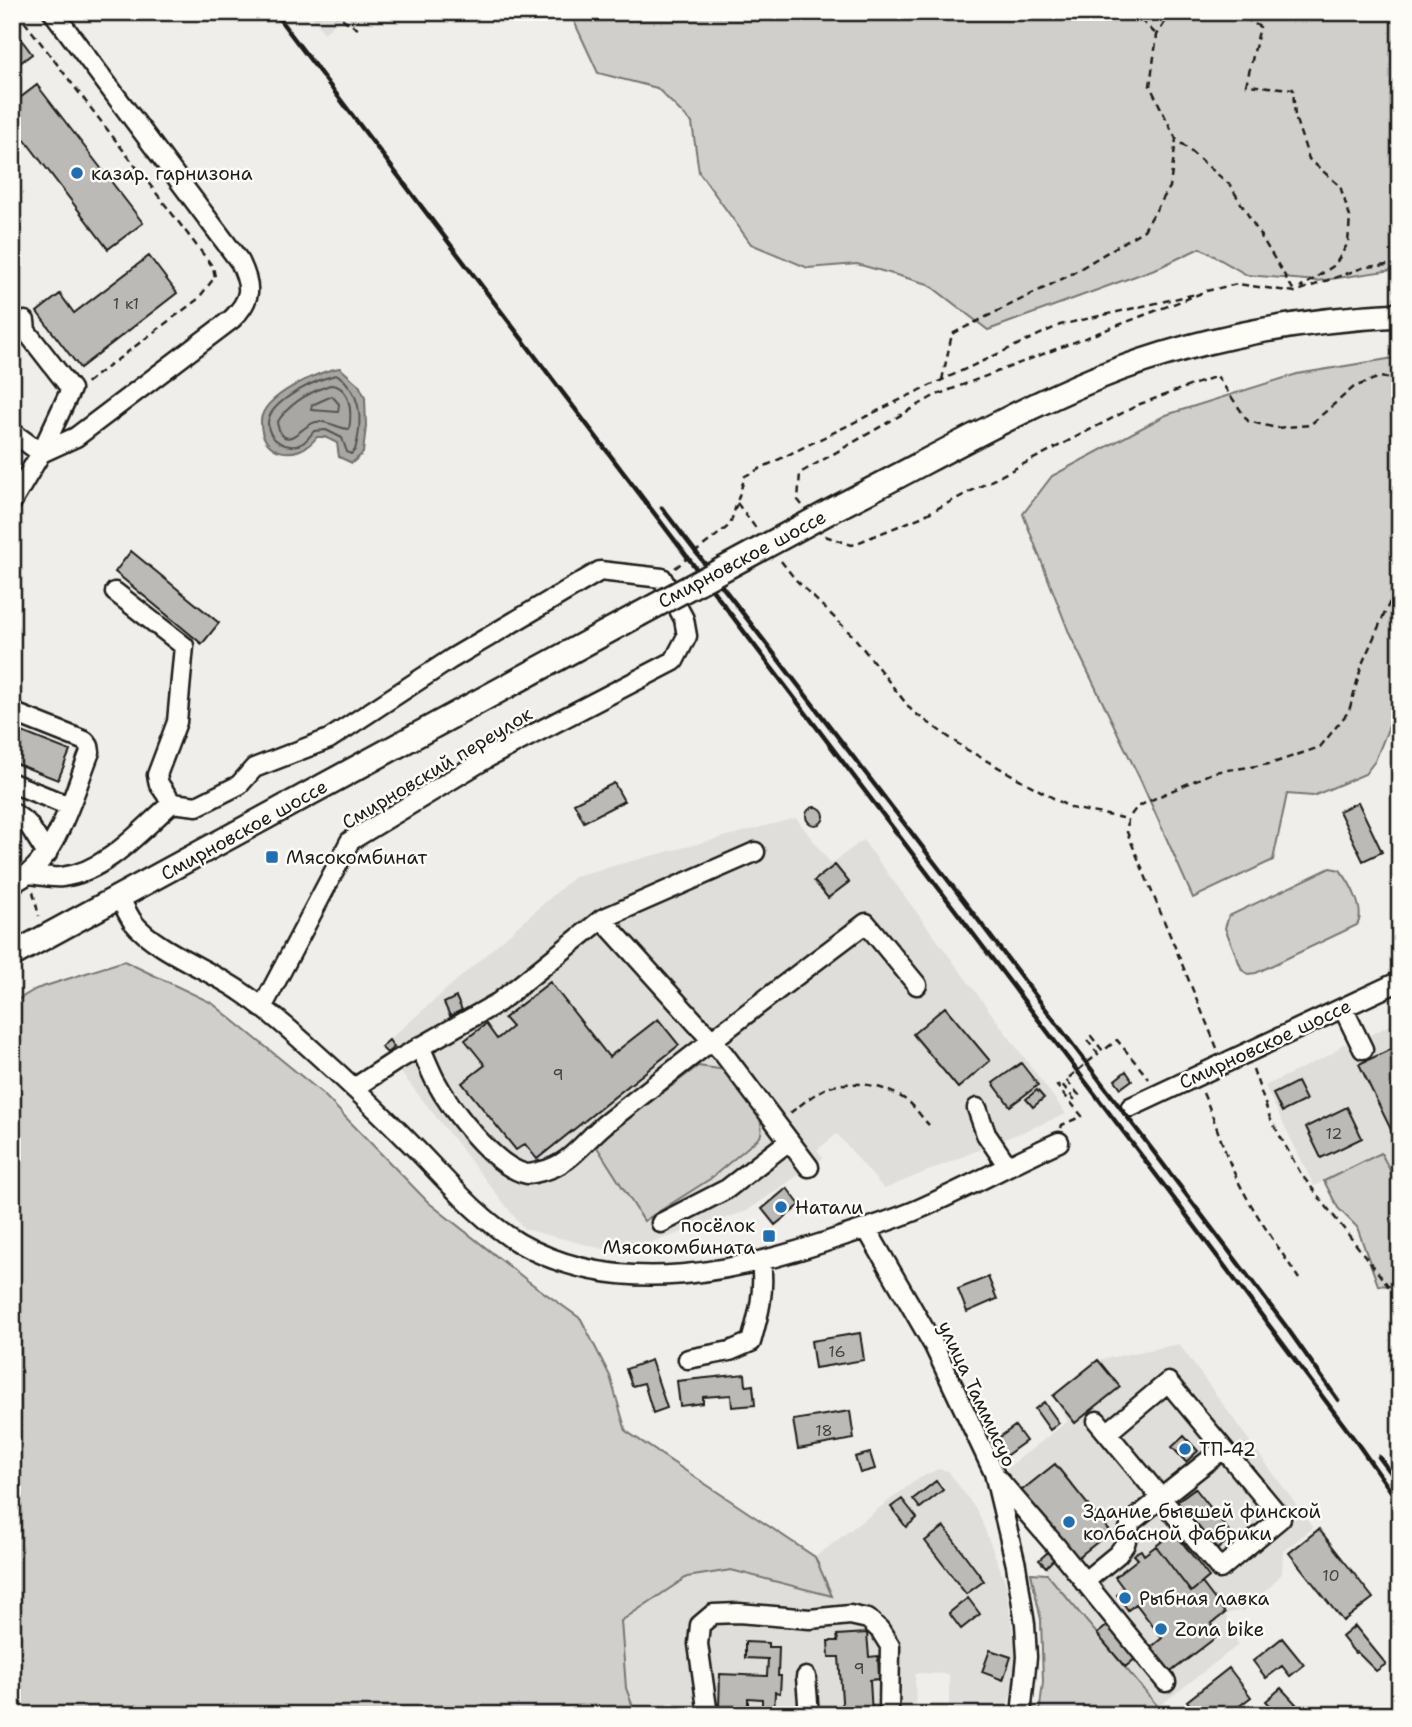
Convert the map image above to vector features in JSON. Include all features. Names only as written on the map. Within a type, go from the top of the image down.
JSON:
[{"type":"main road","name":"Смирновское шоссе","points":[[12,955],[842,505],[1034,407],[1099,377],[1167,353],[1231,335],[1288,324],[1400,315]]},
{"type":"street","points":[[41,453],[76,437],[232,319],[248,298],[249,286],[240,262],[53,12]]},
{"type":"street","points":[[12,502],[41,453],[71,389],[26,331],[25,321]]},
{"type":"street","points":[[12,432],[41,453]]},
{"type":"street","points":[[18,880],[61,878],[89,870],[112,855],[172,803],[197,806],[239,785],[254,768],[329,739],[451,659],[600,570],[662,578]]},
{"type":"street","name":"Смирновский переулок","points":[[262,1008],[350,841],[489,757],[674,660],[687,636],[684,619],[662,578]]},
{"type":"street","points":[[115,592],[184,646],[177,722],[157,775],[159,784],[172,803]]},
{"type":"street","points":[[12,712],[85,741],[90,752],[47,854],[18,880]]},
{"type":"street","points":[[12,783],[68,806]]},
{"type":"street","points":[[12,812],[28,824],[47,854]]},
{"type":"street","points":[[354,1088],[499,1002],[602,919],[755,852]]},
{"type":"street","points":[[120,898],[134,923],[154,941],[240,990],[354,1088],[489,1220],[518,1242],[549,1257],[580,1267],[657,1275],[718,1271],[761,1262],[918,1209],[1007,1166],[1060,1133]]},
{"type":"street","points":[[602,919],[712,1040],[809,1167]]},
{"type":"street","points":[[421,1046],[442,1090],[478,1139],[507,1165],[528,1174],[554,1168],[578,1151],[596,1131],[866,923],[917,985]]},
{"type":"street","name":"Смирновское шоссе","points":[[1131,1107],[1400,981]]},
{"type":"street","points":[[1343,1008],[1363,1049]]},
{"type":"street","points":[[976,1108],[986,1134],[1007,1166]]},
{"type":"street","points":[[661,1223],[727,1189],[789,1141]]},
{"type":"street","name":"улица Таммисуо","points":[[866,1228],[934,1346],[993,1473],[1016,1565],[1025,1623],[1027,1657],[1021,1715]]},
{"type":"street","points":[[688,1359],[730,1350],[751,1342],[761,1308],[764,1283],[761,1262]]},
{"type":"street","points":[[1168,1382],[1223,1449],[1281,1518],[1220,1569],[1102,1427],[1168,1382]]},
{"type":"street","points":[[1084,1582],[1118,1554],[1125,1544],[1131,1522],[1223,1449]]},
{"type":"street","points":[[993,1473],[1166,1682]]},
{"type":"street","points":[[708,1715],[698,1644],[700,1625],[713,1614],[738,1613],[810,1619],[850,1615],[867,1619],[880,1630],[890,1646],[889,1715]]},
{"type":"street","points":[[806,1677],[809,1715]]},
{"type":"path","points":[[17,12],[213,267],[215,276],[198,299],[80,388],[71,389]]},
{"type":"path","points":[[332,12],[358,29]]},
{"type":"path","points":[[1132,12],[1157,35]]},
{"type":"path","points":[[1171,12],[1157,35],[1150,86],[1176,139],[1230,185],[1295,292]]},
{"type":"path","points":[[1234,12],[1260,27],[1245,85],[1293,89],[1295,117],[1309,159],[1340,186],[1350,217],[1348,243],[1335,265],[1295,292]]},
{"type":"path","points":[[942,380],[952,334],[1068,276],[1144,230],[1170,187],[1176,139]]},
{"type":"path","points":[[662,578],[730,525],[745,476],[1059,325],[1237,284],[1295,292],[1365,267],[1400,264]]},
{"type":"path","points":[[805,509],[798,500],[800,473],[934,396],[1207,291]]},
{"type":"path","points":[[824,536],[852,545],[875,536],[920,517],[1140,404],[1217,376],[1248,421],[1276,428],[1310,425],[1353,387],[1380,377],[1400,380]]},
{"type":"path","points":[[737,503],[762,536]]},
{"type":"path","points":[[778,557],[795,579],[854,636],[912,711],[964,748],[1071,808],[1128,819]]},
{"type":"path","points":[[1223,1064],[1127,832],[1128,819],[1137,807],[1214,772],[1270,765],[1320,747],[1349,711],[1362,664],[1400,579]]},
{"type":"path","points":[[1400,751],[1396,775],[1400,808]]},
{"type":"path","points":[[18,880],[38,916]]},
{"type":"path","points":[[1060,1133],[1082,1116],[1057,1086],[1061,1083],[1074,1099],[1079,1095],[1066,1080],[1098,1054],[1087,1040],[1091,1036],[1102,1051],[1118,1040],[1147,1078],[1154,1083]]},
{"type":"path","points":[[1247,1053],[1270,1118],[1301,1174],[1400,1301]]},
{"type":"path","points":[[1195,1077],[1216,1120],[1231,1166],[1244,1192],[1299,1279]]},
{"type":"path","points":[[776,1123],[829,1087],[855,1084],[880,1087],[900,1098],[909,1103],[929,1125]]},
{"type":"shaded area","points":[[309,12],[350,12],[324,33]]},
{"type":"shaded area","points":[[574,12],[1400,12],[1400,269],[1317,281],[1247,275],[1200,248],[1160,267],[988,330],[928,284],[857,264],[808,268],[751,244],[699,172],[692,123],[657,88],[598,73],[573,19]]},
{"type":"shaded area","points":[[1400,357],[1400,699],[1375,761],[1365,774],[1313,796],[1287,794],[1273,860],[1193,898],[1140,779],[1070,635],[1023,514],[1052,476],[1166,415],[1297,374]]},
{"type":"shaded area","points":[[796,818],[831,864],[863,840],[1066,1114],[884,1189],[837,1134],[817,1150],[823,1158],[747,1211],[619,1253],[524,1229],[381,1047],[575,876]]},
{"type":"shaded area","points":[[1330,868],[1340,870],[1352,889],[1360,912],[1357,925],[1256,973],[1248,974],[1242,970],[1225,928],[1229,916]]},
{"type":"shaded area","points":[[124,961],[212,1003],[322,1093],[429,1203],[581,1319],[610,1376],[626,1431],[815,1557],[832,1596],[731,1570],[687,1577],[621,1621],[626,1688],[636,1715],[12,1715],[12,1003],[36,989]]},
{"type":"shaded area","points":[[1400,1020],[1400,1173],[1393,1176],[1381,1153],[1314,1186],[1265,1086],[1333,1053],[1342,1044],[1354,1043]]},
{"type":"shaded area","points":[[698,1066],[726,1070],[756,1111],[762,1129],[760,1137],[710,1179],[644,1221],[595,1144]]},
{"type":"shaded area","points":[[1381,1153],[1393,1176],[1400,1173],[1400,1287],[1378,1285],[1357,1227],[1338,1208],[1324,1181]]},
{"type":"shaded area","points":[[1179,1344],[1313,1528],[1283,1551],[1282,1573],[1271,1586],[1244,1610],[1225,1614],[1238,1645],[1158,1707],[1047,1574],[1046,1567],[1039,1560],[1060,1540],[1006,1469],[1068,1421],[1053,1396],[1098,1360]]},
{"type":"shaded area","points":[[938,1469],[948,1471],[978,1512],[1006,1584],[1017,1664],[1006,1715],[949,1715],[949,1674],[915,1673],[916,1715],[636,1715],[626,1688],[621,1621],[687,1577],[731,1570],[832,1595],[815,1557],[916,1480]]},
{"type":"shaded area","points":[[1031,1573],[1047,1574],[1165,1715],[1039,1715],[1043,1682],[1041,1620]]},
{"type":"water","points":[[340,368],[359,385],[365,397],[363,453],[352,463],[339,457],[337,443],[325,437],[317,437],[300,450],[290,452],[273,448],[262,432],[261,420],[271,402],[306,379]]},
{"type":"building","points":[[12,27],[32,54],[12,69]]},
{"type":"building","name":"казар. гарнизона","points":[[37,85],[143,223],[108,249],[12,123],[12,104]]},
{"type":"building","points":[[149,256],[177,293],[80,368],[37,312],[60,294],[74,313]]},
{"type":"building","points":[[131,551],[219,623],[202,644],[115,572]]},
{"type":"building","points":[[12,728],[70,751],[58,780],[12,762]]},
{"type":"building","points":[[614,783],[624,801],[584,822],[574,803]]},
{"type":"building","points":[[1358,802],[1382,852],[1363,861],[1339,811]]},
{"type":"building","points":[[815,807],[821,810],[824,816],[821,822],[815,825],[809,822],[806,816],[809,810]]},
{"type":"building","points":[[835,865],[849,882],[828,898],[814,881]]},
{"type":"building","points":[[550,982],[609,1057],[658,1019],[679,1045],[537,1159],[525,1144],[516,1150],[462,1083],[485,1065],[465,1040],[486,1024],[497,1039],[512,1027],[504,1018]]},
{"type":"building","points":[[456,997],[462,1010],[450,1016],[444,1003]]},
{"type":"building","points":[[945,1007],[990,1061],[958,1088],[913,1034]]},
{"type":"building","points":[[389,1040],[394,1047],[387,1053],[381,1047]]},
{"type":"building","points":[[1400,1045],[1400,1138],[1396,1140],[1359,1064]]},
{"type":"building","points":[[1021,1063],[1038,1085],[1010,1106],[993,1083]]},
{"type":"building","points":[[1126,1071],[1132,1080],[1121,1088],[1115,1080]]},
{"type":"building","points":[[1297,1082],[1306,1100],[1282,1112],[1273,1094]]},
{"type":"building","points":[[1037,1090],[1044,1098],[1033,1107],[1026,1099]]},
{"type":"building","points":[[1347,1107],[1362,1138],[1321,1158],[1306,1127]]},
{"type":"building","name":"Натали","points":[[787,1188],[800,1205],[775,1225],[762,1209]]},
{"type":"building","points":[[988,1277],[997,1299],[967,1312],[958,1289]]},
{"type":"building","points":[[860,1333],[864,1360],[815,1368],[811,1341]]},
{"type":"building","points":[[651,1360],[667,1408],[653,1413],[644,1383],[632,1386],[626,1369]]},
{"type":"building","points":[[1098,1360],[1120,1387],[1075,1423],[1053,1396]]},
{"type":"building","points":[[745,1374],[746,1386],[753,1385],[755,1405],[732,1407],[731,1395],[703,1397],[703,1403],[680,1406],[677,1381]]},
{"type":"building","points":[[1044,1402],[1059,1423],[1050,1430],[1035,1409]]},
{"type":"building","points":[[850,1411],[854,1439],[798,1449],[793,1420]]},
{"type":"building","points":[[1015,1426],[1026,1441],[1004,1457],[993,1442]]},
{"type":"building","name":"ТП-42","points":[[1184,1436],[1198,1451],[1186,1462],[1172,1447]]},
{"type":"building","points":[[870,1453],[875,1469],[860,1473],[855,1457]]},
{"type":"building","points":[[1055,1464],[1110,1532],[1076,1559],[1021,1491]]},
{"type":"building","points":[[936,1481],[943,1490],[920,1508],[913,1499]]},
{"type":"building","points":[[1195,1488],[1233,1536],[1214,1552],[1175,1503]]},
{"type":"building","points":[[902,1499],[917,1518],[906,1527],[891,1507]]},
{"type":"building","points":[[944,1527],[984,1581],[966,1594],[925,1541]]},
{"type":"building","points":[[1319,1529],[1373,1598],[1343,1621],[1289,1553]]},
{"type":"building","points":[[1174,1532],[1209,1577],[1191,1592],[1156,1546]]},
{"type":"building","points":[[1156,1546],[1191,1592],[1202,1583],[1225,1613],[1211,1624],[1219,1635],[1168,1674],[1149,1649],[1162,1638],[1136,1604],[1128,1610],[1117,1595],[1124,1589],[1115,1577],[1138,1559],[1134,1555],[1137,1552],[1141,1550],[1144,1555]]},
{"type":"building","points":[[1048,1552],[1054,1559],[1046,1567],[1039,1560]]},
{"type":"building","points":[[968,1598],[980,1614],[961,1629],[949,1613]]},
{"type":"building","points":[[1108,1625],[1136,1658],[1125,1667],[1097,1634]]},
{"type":"building","points":[[1355,1626],[1386,1664],[1376,1671],[1355,1653],[1342,1637]]},
{"type":"building","points":[[867,1633],[869,1657],[878,1656],[879,1679],[870,1680],[872,1715],[843,1715],[839,1657],[829,1657],[828,1641],[838,1641],[837,1635]]},
{"type":"building","points":[[1282,1638],[1304,1665],[1290,1676],[1282,1666],[1266,1678],[1253,1661]]},
{"type":"building","points":[[745,1642],[768,1643],[768,1647],[779,1647],[780,1693],[775,1692],[774,1715],[762,1715],[762,1699],[748,1698],[748,1710],[719,1709],[720,1674],[767,1676],[768,1659],[745,1658]]},
{"type":"building","points":[[990,1650],[1011,1657],[1003,1680],[982,1672]]},
{"type":"building","points":[[1229,1668],[1251,1697],[1228,1715],[1198,1715],[1187,1701]]},
{"type":"building","points":[[1281,1688],[1296,1704],[1285,1715],[1279,1715],[1266,1701]]},
{"type":"railway","points":[[274,12],[1163,1184],[1400,1504]]},
{"type":"railway","points":[[662,508],[957,892],[1285,1325],[1338,1400]]},
{"type":"railway","points":[[1379,1457],[1400,1485]]},
{"type":"place","name":"казар. гарнизона","points":[[77,173]]},
{"type":"place","name":"Мясокомбинат","points":[[272,857]]},
{"type":"place","name":"Натали","points":[[781,1207]]},
{"type":"place","name":"посёлок Мясокомбината","points":[[769,1236]]},
{"type":"place","name":"ТП-42","points":[[1185,1449]]},
{"type":"place","name":"Здание бывшей финской колбасной фабрики","points":[[1069,1522]]},
{"type":"place","name":"Рыбная лавка","points":[[1125,1598]]},
{"type":"place","name":"Zona bike","points":[[1161,1629]]}]
